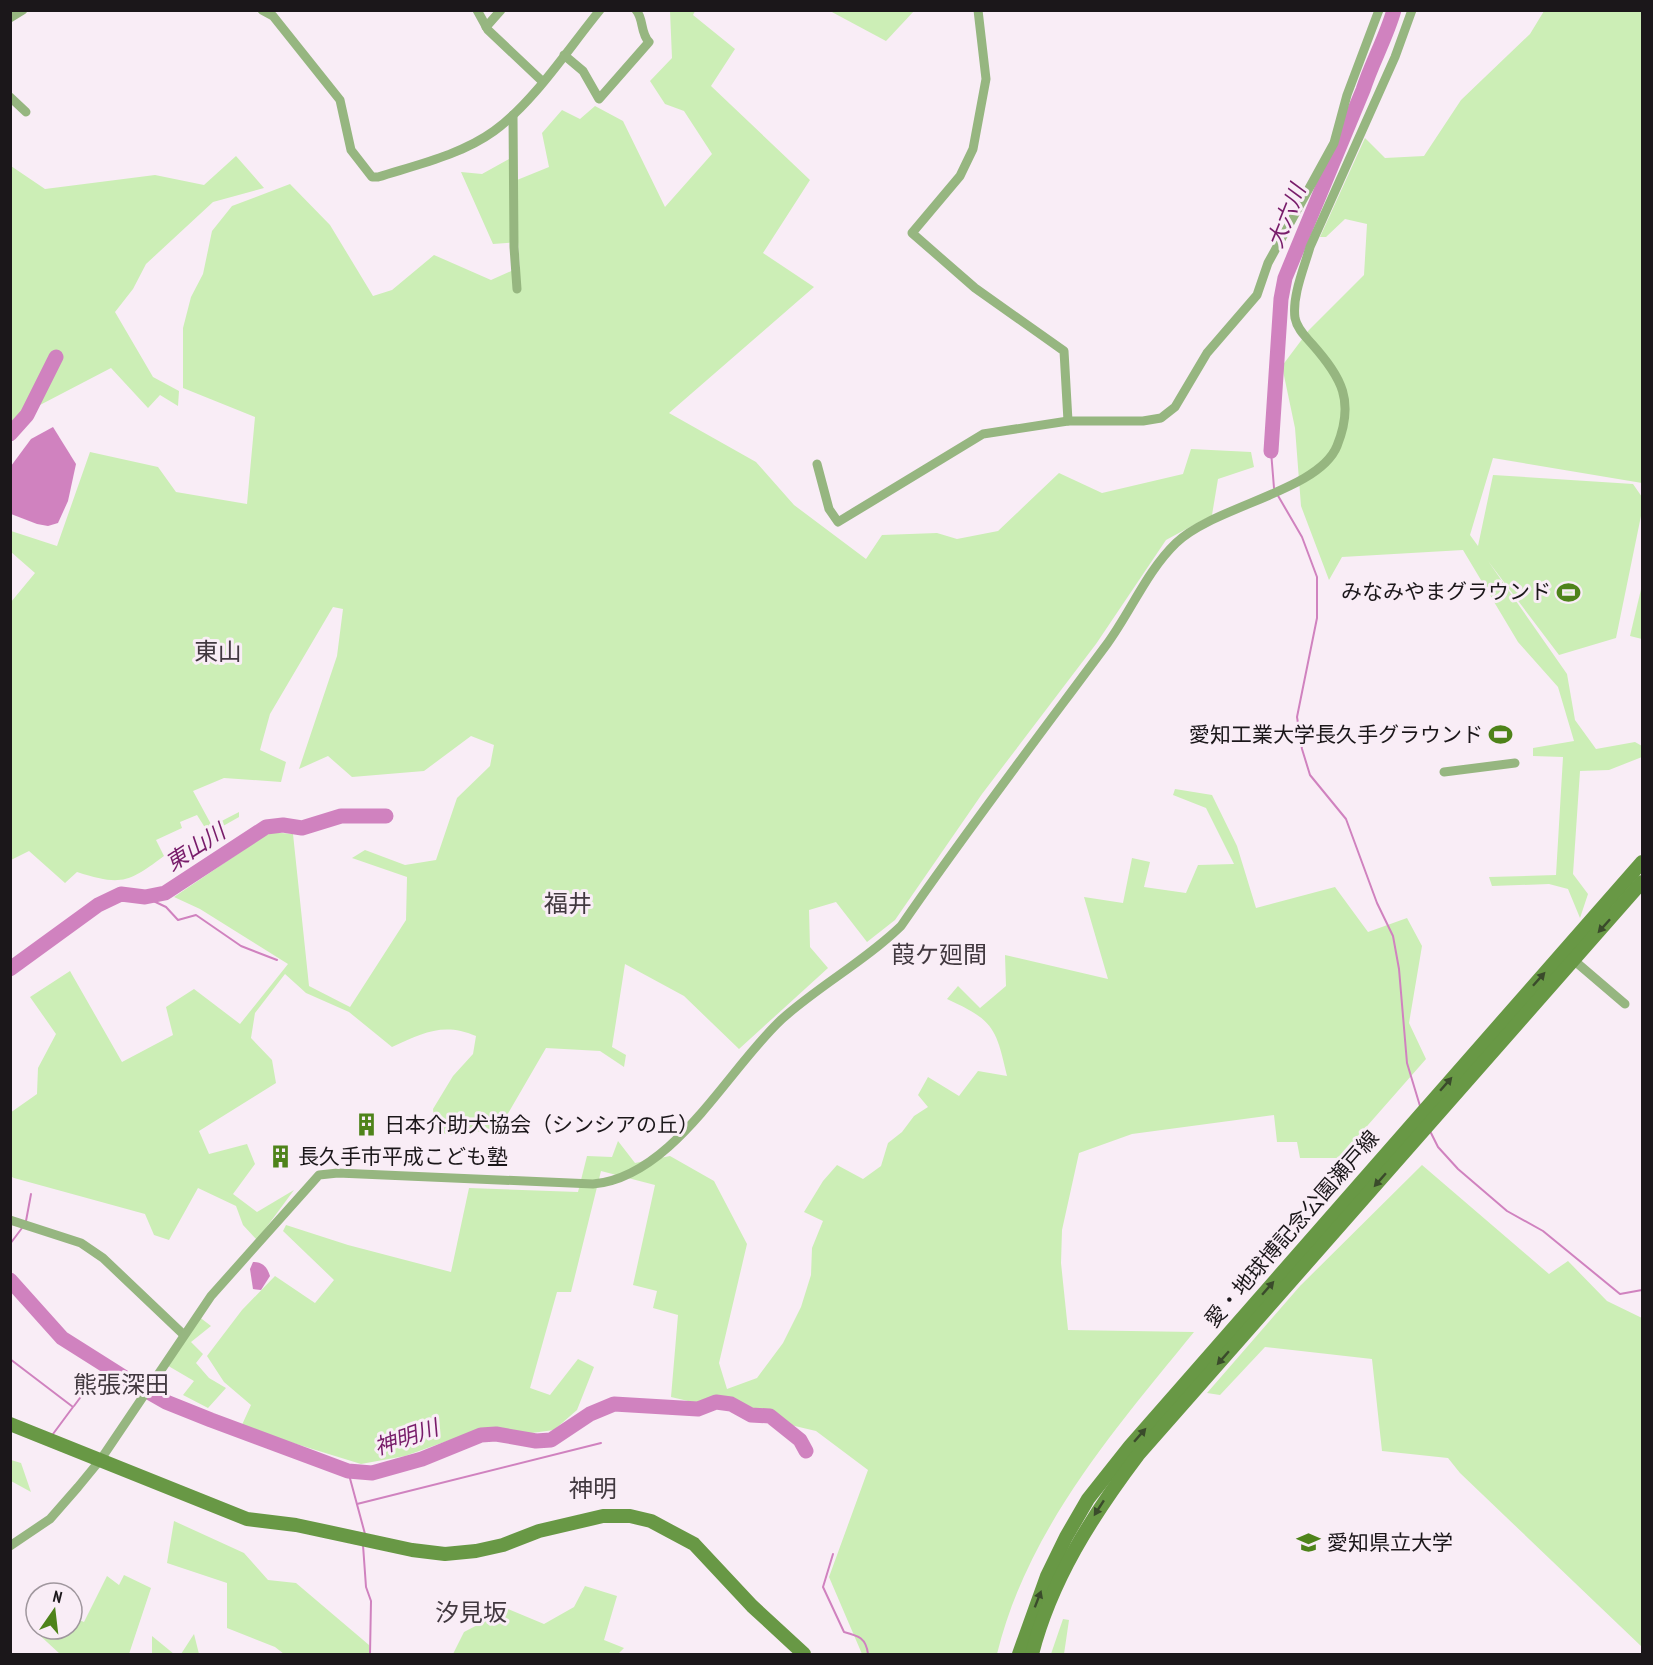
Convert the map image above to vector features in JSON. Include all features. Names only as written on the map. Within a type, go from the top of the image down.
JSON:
[{"type":"main road","name":"愛・地球博記念公園瀬戸線","points":[[1568,956],[1642,862]]},
{"type":"main road","name":"愛・地球博記念公園瀬戸線","points":[[1032,1654],[1038,1632],[1059,1579],[1099,1506],[1138,1455],[1505,1026],[1568,956],[1642,882]]},
{"type":"main road","name":"愛・地球博記念公園瀬戸線","points":[[1019,1654],[1047,1576],[1088,1499],[1142,1432],[1413,1132]]},
{"type":"main road","points":[[10,1424],[247,1520],[296,1525],[445,1554],[503,1545],[539,1531],[603,1515],[630,1516],[651,1521],[694,1544],[752,1606],[804,1654]]},
{"type":"street","points":[[10,18],[23,10]]},
{"type":"street","points":[[262,10],[273,16],[340,100],[351,150],[372,177],[446,154],[484,137],[513,115],[600,10]]},
{"type":"street","points":[[477,10],[486,27],[542,81]]},
{"type":"street","points":[[486,27],[501,10]]},
{"type":"street","points":[[564,55],[583,71],[599,99],[649,42],[645,38],[636,10]]},
{"type":"street","points":[[978,10],[986,79],[973,149],[960,176],[912,233],[975,288],[1064,351],[1068,422]]},
{"type":"street","points":[[817,464],[829,509],[838,522],[983,434],[1068,422],[1143,421],[1161,418],[1174,407],[1207,353],[1257,295],[1269,263],[1334,143],[1347,95],[1379,10]]},
{"type":"street","points":[[10,1546],[50,1519],[101,1459],[211,1296],[319,1175],[338,1173],[593,1184],[611,1182],[651,1163],[780,1021],[808,996],[883,944],[901,926],[1115,633],[1159,563],[1175,544],[1189,531],[1234,508],[1291,485],[1321,467],[1336,448],[1344,420],[1345,391],[1334,369],[1300,330],[1295,318],[1301,278],[1310,247],[1412,10]]},
{"type":"street","points":[[10,97],[26,112]]},
{"type":"street","points":[[513,115],[514,247],[517,289]]},
{"type":"street","points":[[1444,772],[1515,763]]},
{"type":"street","points":[[1568,956],[1625,1004]]},
{"type":"street","points":[[10,1220],[81,1243],[103,1258],[184,1335]]},
{"type":"green space","points":[[670,11],[695,11],[693,15],[735,49],[711,86],[810,180],[763,253],[814,287],[669,413],[756,462],[794,505],[866,559],[882,535],[937,533],[957,539],[998,531],[1059,473],[1102,493],[1183,474],[1191,449],[1251,452],[1254,467],[1218,479],[1212,515],[1166,540],[1096,644],[982,794],[895,920],[867,942],[836,902],[809,910],[810,947],[828,968],[739,1049],[684,996],[625,964],[612,1047],[626,1055],[624,1067],[600,1051],[546,1048],[499,1129],[449,1135],[435,1130],[433,1109],[453,1076],[473,1054],[476,1036],[453,1030],[433,1031],[392,1047],[349,1012],[306,993],[285,974],[255,1013],[251,1038],[272,1060],[276,1083],[199,1131],[209,1154],[247,1144],[255,1164],[233,1194],[257,1212],[294,1190],[257,1240],[243,1225],[236,1206],[198,1188],[169,1240],[154,1235],[145,1214],[10,1176],[10,1113],[37,1094],[38,1068],[56,1034],[30,997],[70,971],[122,1062],[173,1035],[166,1007],[194,989],[240,1024],[288,964],[200,909],[174,897],[270,832],[293,834],[309,986],[350,1007],[406,920],[407,877],[352,858],[365,850],[405,865],[436,860],[457,798],[490,766],[494,745],[471,736],[424,771],[352,777],[328,756],[299,769],[337,656],[343,609],[333,607],[270,714],[260,750],[286,762],[281,782],[224,778],[193,791],[212,826],[239,812],[239,817],[209,834],[197,815],[180,822],[182,828],[156,840],[164,856],[141,872],[124,879],[104,879],[77,872],[65,883],[29,851],[11,860],[11,602],[35,573],[11,552],[11,531],[57,546],[90,452],[158,467],[176,492],[247,504],[255,417],[183,388],[183,328],[191,297],[203,274],[212,231],[232,206],[290,184],[330,225],[373,296],[392,290],[434,255],[491,280],[520,267],[518,242],[493,244],[461,172],[482,174],[509,159],[517,180],[549,167],[542,133],[562,110],[580,119],[595,106],[623,121],[665,207],[712,154],[684,111],[665,104],[650,81],[672,58]]},
{"type":"green space","points":[[830,11],[914,11],[886,41]]},
{"type":"green space","points":[[1544,11],[1642,11],[1642,483],[1493,458],[1470,535],[1478,546],[1493,475],[1633,484],[1642,497],[1642,511],[1616,638],[1559,655],[1488,561],[1567,674],[1575,720],[1596,749],[1635,742],[1642,746],[1642,757],[1609,770],[1580,771],[1573,874],[1588,894],[1580,918],[1568,889],[1549,884],[1492,886],[1489,877],[1556,875],[1563,757],[1533,756],[1533,748],[1574,741],[1558,687],[1518,642],[1463,550],[1342,557],[1329,580],[1301,506],[1295,428],[1282,366],[1309,330],[1364,275],[1367,224],[1345,219],[1326,237],[1320,237],[1365,138],[1385,158],[1424,156],[1461,100],[1530,34]]},
{"type":"green space","points":[[236,156],[264,188],[213,202],[146,264],[133,289],[115,312],[153,377],[179,391],[178,406],[160,395],[148,408],[111,368],[15,418],[11,423],[11,166],[45,189],[155,175],[204,185]]},
{"type":"green space","points":[[1642,585],[1642,639],[1630,636]]},
{"type":"green space","points":[[1175,789],[1212,795],[1237,846],[1256,908],[1335,887],[1368,932],[1407,918],[1422,946],[1409,1023],[1426,1059],[1339,1158],[1300,1158],[1297,1142],[1277,1142],[1274,1115],[1132,1134],[1079,1153],[1062,1230],[1061,1263],[1068,1330],[1194,1332],[1105,1444],[1052,1523],[1029,1565],[1011,1609],[997,1654],[862,1654],[829,1577],[868,1470],[816,1431],[671,1397],[678,1315],[653,1308],[657,1291],[633,1285],[655,1185],[601,1171],[571,1292],[557,1292],[530,1388],[550,1395],[578,1359],[594,1367],[577,1410],[554,1430],[517,1435],[495,1428],[450,1440],[405,1456],[361,1464],[241,1427],[251,1405],[224,1382],[207,1356],[242,1310],[275,1276],[315,1303],[334,1280],[283,1231],[286,1225],[348,1245],[451,1272],[469,1188],[578,1192],[587,1156],[612,1157],[618,1141],[635,1163],[670,1156],[714,1181],[747,1244],[719,1363],[727,1389],[757,1378],[783,1343],[801,1307],[811,1275],[812,1248],[823,1221],[804,1212],[823,1181],[837,1165],[863,1179],[881,1166],[888,1143],[902,1132],[914,1116],[928,1107],[918,1095],[928,1077],[959,1096],[978,1071],[1007,1076],[999,1046],[990,1027],[974,1013],[947,999],[958,986],[980,1008],[1006,986],[1005,955],[1108,979],[1084,897],[1123,903],[1132,858],[1150,862],[1144,887],[1186,893],[1198,865],[1234,864],[1206,808],[1173,795]]},
{"type":"green space","points":[[1422,1165],[1549,1274],[1568,1261],[1607,1301],[1642,1318],[1642,1647],[1460,1473],[1448,1458],[1382,1451],[1372,1359],[1265,1347],[1220,1395],[1207,1393],[1300,1286]]},
{"type":"green space","points":[[198,1316],[211,1326],[191,1342],[203,1354],[196,1363],[209,1378],[226,1388],[208,1408],[183,1395],[194,1381],[165,1364]]},
{"type":"green space","points":[[11,1460],[21,1463],[31,1492],[11,1481]]},
{"type":"green space","points":[[174,1521],[244,1553],[268,1580],[296,1583],[369,1645],[370,1654],[284,1654],[275,1647],[227,1628],[227,1583],[167,1563]]},
{"type":"green space","points":[[124,1575],[151,1588],[129,1654],[60,1654],[46,1641],[84,1641],[84,1622],[107,1576],[119,1585]]},
{"type":"green space","points":[[585,1586],[617,1596],[604,1640],[624,1648],[618,1654],[453,1654],[464,1632],[508,1609],[544,1624],[574,1607]]},
{"type":"green space","points":[[1063,1619],[1069,1620],[1064,1654],[1051,1654]]},
{"type":"green space","points":[[194,1634],[199,1654],[181,1654]]},
{"type":"green space","points":[[152,1636],[174,1654],[152,1654]]},
{"type":"shaded area","points":[[53,427],[76,464],[68,501],[58,523],[48,526],[11,514],[11,466],[31,439]]},
{"type":"shaded area","points":[[253,1262],[264,1266],[270,1276],[261,1290],[253,1289],[250,1269]]},
{"type":"waterway","name":"大六川","points":[[1271,451],[1281,299],[1285,278],[1394,10]]},
{"type":"waterway","points":[[10,434],[27,415],[56,357]]},
{"type":"waterway","points":[[1271,451],[1274,488]]},
{"type":"waterway","points":[[1277,494],[1302,537],[1317,577],[1317,618],[1297,717],[1302,749],[1310,775],[1346,819],[1377,903],[1393,936],[1399,969],[1407,1063],[1420,1106]]},
{"type":"waterway","name":"東山川","points":[[10,969],[98,905],[121,894],[145,897],[165,893],[266,827],[283,825],[302,828],[341,816],[386,816]]},
{"type":"waterway","points":[[145,897],[166,907],[178,920],[196,915],[241,946],[277,960]]},
{"type":"waterway","points":[[1430,1131],[1438,1147],[1458,1169],[1507,1211],[1543,1231],[1620,1294],[1642,1290]]},
{"type":"waterway","points":[[26,1221],[31,1194]]},
{"type":"waterway","points":[[10,1244],[22,1228]]},
{"type":"waterway","name":"神明川","points":[[10,1280],[62,1338],[166,1402],[348,1471],[372,1473],[422,1459],[481,1435],[496,1434],[536,1441],[551,1440],[590,1414],[614,1404],[698,1409],[716,1402],[731,1404],[751,1415],[770,1416],[800,1440],[806,1451]]},
{"type":"waterway","points":[[10,1359],[73,1407],[53,1434]]},
{"type":"waterway","points":[[74,1406],[97,1375]]},
{"type":"waterway","points":[[357,1504],[601,1443]]},
{"type":"waterway","points":[[348,1471],[365,1534]]},
{"type":"waterway","points":[[363,1545],[366,1587],[371,1601],[370,1654]]},
{"type":"waterway","points":[[833,1554],[823,1587],[844,1632],[861,1638],[866,1644],[868,1654]]},
{"type":"place","name":"みなみやまグラウンド","points":[[1569,592]]},
{"type":"place","name":"愛知工業大学長久手グラウンド","points":[[1501,735]]},
{"type":"place","name":"日本介助犬協会（シンシアの丘）","points":[[366,1125]]},
{"type":"place","name":"長久手市平成こども塾","points":[[280,1157]]},
{"type":"place","name":"愛知県立大学","points":[[1309,1543]]},
{"type":"district","name":"東山","points":[[218,652]]},
{"type":"district","name":"福井","points":[[568,904]]},
{"type":"district","name":"葭ケ廻間","points":[[939,955]]},
{"type":"district","name":"熊張深田","points":[[121,1385]]},
{"type":"district","name":"神明","points":[[593,1489]]},
{"type":"district","name":"汐見坂","points":[[471,1613]]}]
